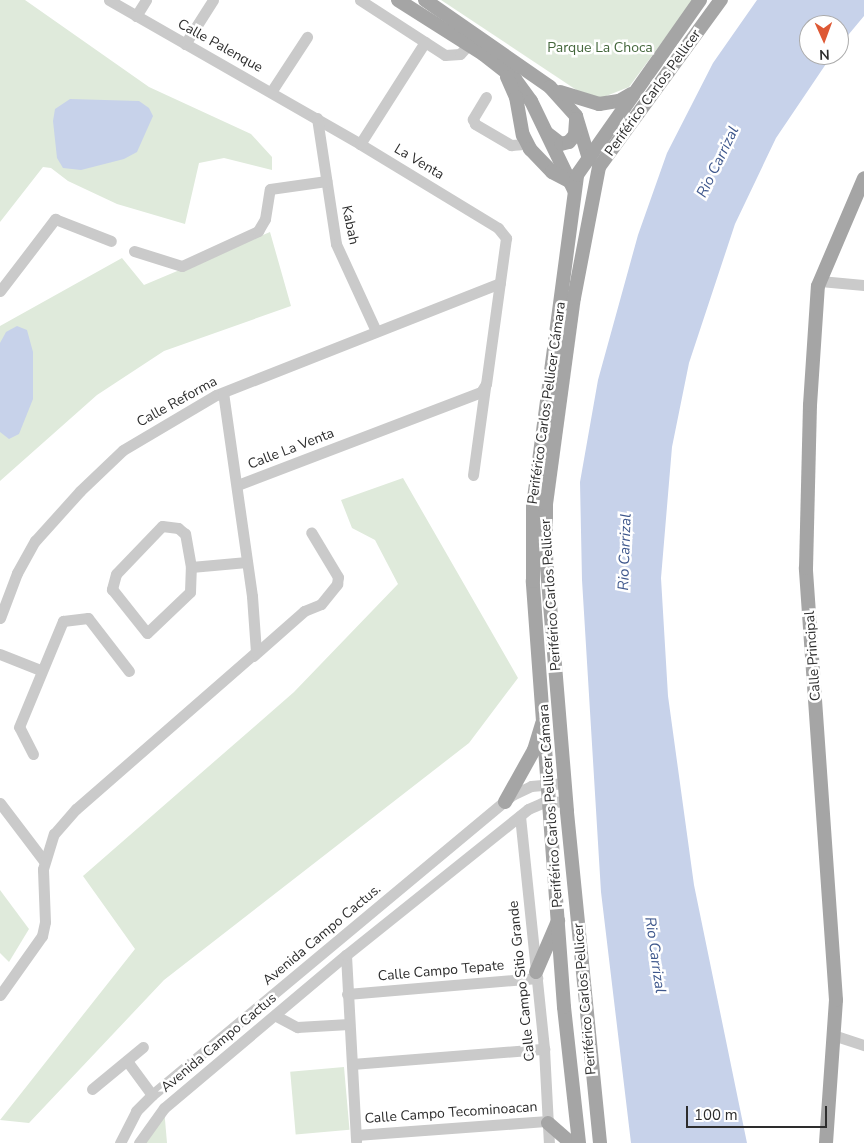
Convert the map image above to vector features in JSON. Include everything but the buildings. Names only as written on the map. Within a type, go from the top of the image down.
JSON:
[{"type":"main road","points":[[398,0],[499,66],[524,90],[563,168],[582,177]]},
{"type":"main road","points":[[425,0],[550,87],[571,98],[599,104],[619,101],[632,93]]},
{"type":"main road","name":"Periférico Carlos Pellicer Cámara","points":[[579,1143],[564,1006],[531,531],[582,177],[589,155],[700,0]]},
{"type":"main road","name":"Periférico Carlos Pellicer","points":[[600,1143],[566,800],[546,554],[546,504],[589,210],[582,177],[722,0]]},
{"type":"main road","points":[[499,66],[513,90],[527,144],[552,172],[582,177]]},
{"type":"main road","points":[[550,87],[576,116],[589,155]]},
{"type":"main road","points":[[547,134],[556,142],[569,142],[575,135],[576,116]]},
{"type":"main road","name":"Calle Principal","points":[[826,1143],[836,1000],[806,568],[810,405],[820,280],[864,178]]},
{"type":"main road","points":[[505,802],[534,750],[545,713]]},
{"type":"main road","points":[[537,975],[559,918]]},
{"type":"main road","points":[[548,1122],[571,1143]]},
{"type":"street","name":"Calle Palenque","points":[[109,0],[317,118]]},
{"type":"street","points":[[136,16],[146,0]]},
{"type":"street","points":[[185,44],[213,0]]},
{"type":"street","points":[[360,0],[448,56],[460,54],[468,45]]},
{"type":"street","points":[[271,92],[307,37]]},
{"type":"street","points":[[360,144],[425,42]]},
{"type":"street","points":[[486,97],[473,119],[474,124],[511,145],[527,144]]},
{"type":"street","name":"La Venta","points":[[317,118],[504,234],[506,240],[500,283]]},
{"type":"street","name":"Kabah","points":[[317,118],[336,244],[376,331]]},
{"type":"street","points":[[134,251],[182,266],[258,231],[264,222],[270,189],[326,181]]},
{"type":"street","points":[[0,291],[55,219],[111,241]]},
{"type":"street","points":[[820,280],[864,285]]},
{"type":"street","points":[[473,475],[500,283]]},
{"type":"street","name":"Calle Reforma","points":[[0,618],[18,573],[35,542],[110,460],[222,393],[500,283]]},
{"type":"street","name":"Calle La Venta","points":[[253,656],[256,647],[237,485],[478,394],[486,384]]},
{"type":"street","points":[[222,393],[237,485]]},
{"type":"street","points":[[162,526],[174,527],[185,534],[191,567],[190,592],[147,633],[112,589],[116,574],[162,526]]},
{"type":"street","points":[[0,996],[42,936],[45,922],[42,886],[44,861],[54,834],[76,809],[304,611],[320,604],[337,584],[338,577],[311,532]]},
{"type":"street","points":[[191,567],[247,562]]},
{"type":"street","points":[[33,754],[19,727],[40,670],[63,621],[85,617],[129,671]]},
{"type":"street","points":[[0,654],[40,670]]},
{"type":"street","name":"Avenida Campo Cactus.","points":[[120,1143],[136,1111],[152,1095],[505,802],[521,790],[565,783]]},
{"type":"street","name":"Avenida Campo Cactus","points":[[139,1143],[164,1108],[276,1016],[346,955],[532,806],[566,800]]},
{"type":"street","points":[[0,803],[44,861]]},
{"type":"street","name":"Calle Campo Sitio Grande","points":[[520,816],[544,1049],[549,1143]]},
{"type":"street","points":[[346,955],[356,1139]]},
{"type":"street","name":"Calle Campo Tepate","points":[[347,994],[537,975]]},
{"type":"street","points":[[276,1016],[297,1027],[349,1024]]},
{"type":"street","points":[[833,1035],[864,1045]]},
{"type":"street","points":[[92,1089],[143,1047]]},
{"type":"street","points":[[352,1064],[544,1049]]},
{"type":"street","points":[[127,1061],[152,1095]]},
{"type":"street","name":"Calle Campo Tecominoacan","points":[[356,1139],[548,1122]]},
{"type":"green space","points":[[0,0],[25,0],[149,87],[251,134],[272,157],[272,170],[224,158],[199,163],[185,224],[117,204],[68,181],[51,168],[43,167],[0,222]]},
{"type":"green space","name":"Parque La Choca","points":[[441,0],[693,0],[629,87],[601,98],[581,93]]},
{"type":"green space","points":[[270,232],[291,306],[164,351],[97,395],[0,481],[0,326],[122,258],[144,285]]},
{"type":"green space","points":[[403,478],[518,678],[469,743],[164,980],[29,1123],[0,1120],[135,949],[83,876],[294,692],[398,584],[375,540],[352,528],[341,500]]},
{"type":"green space","points":[[0,890],[29,929],[9,962],[0,953]]},
{"type":"green space","points":[[344,1067],[349,1130],[296,1134],[290,1072]]},
{"type":"green space","points":[[164,1108],[167,1143],[139,1143]]},
{"type":"water","name":"Rio Carrizal","points":[[757,0],[864,0],[864,16],[849,34],[849,15],[799,15],[799,65],[825,65],[776,138],[735,224],[689,363],[672,447],[661,578],[668,696],[694,885],[747,1143],[631,1143],[601,892],[582,580],[580,482],[598,380],[638,235],[667,153],[713,63]]},
{"type":"water","points":[[70,99],[139,101],[149,108],[153,116],[137,152],[124,159],[81,170],[63,168],[57,158],[53,121],[55,109]]},
{"type":"water","points":[[17,326],[27,330],[33,352],[33,399],[19,434],[9,439],[0,432],[0,343],[6,332]]}]
